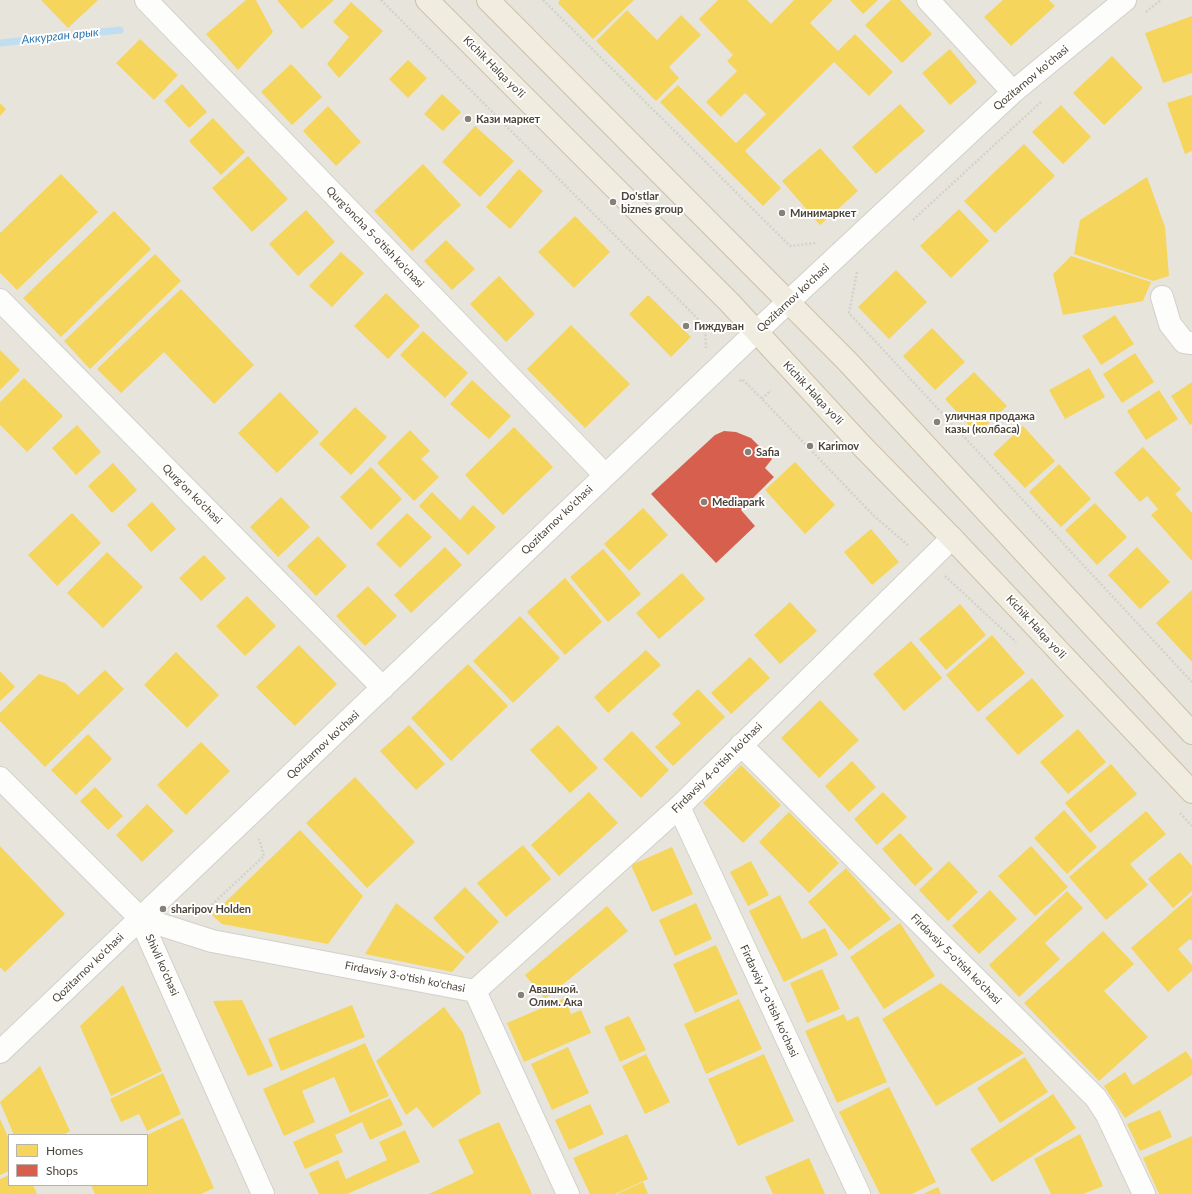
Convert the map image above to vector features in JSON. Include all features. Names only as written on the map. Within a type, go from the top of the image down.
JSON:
[{"type":"highway","name":"Kichik Halqa yo'li","points":[[427,0],[700,272],[862,447],[952,538],[1192,792]]},
{"type":"highway","points":[[488,0],[847,361],[1192,733]]},
{"type":"street","name":"Qurg'oncha 5-o'tish ko'chasi","points":[[146,0],[605,475]]},
{"type":"street","points":[[928,0],[1013,92]]},
{"type":"street","name":"Qozitarnov ko'chasi","points":[[0,1052],[384,688],[756,332],[1013,92],[1125,0]]},
{"type":"street","points":[[1162,296],[1170,324],[1184,342],[1192,343]]},
{"type":"street","name":"Qurg'on ko'chasi","points":[[0,300],[384,688]]},
{"type":"street","name":"Firdavsiy 4-o'tish ko'chasi","points":[[475,991],[679,807],[740,745],[952,538]]},
{"type":"street","name":"Firdavsiy 5-o'tish ko'chasi","points":[[740,745],[1096,1098],[1107,1115],[1144,1194]]},
{"type":"street","name":"Shivli ko'chasi","points":[[0,778],[140,918],[263,1194]]},
{"type":"street","name":"Firdavsiy 1-o'tish ko'chasi","points":[[679,807],[859,1194]]},
{"type":"street","name":"Firdavsiy 3-o'tish ko'chasi","points":[[140,918],[212,941],[475,991],[568,1194]]},
{"type":"path","points":[[381,0],[705,326]]},
{"type":"path","points":[[543,0],[790,246]]},
{"type":"path","points":[[1142,15],[1161,0]]},
{"type":"path","points":[[907,226],[1046,97]]},
{"type":"path","points":[[861,268],[855,274],[849,312],[1192,682]]},
{"type":"path","points":[[736,385],[742,379],[762,398],[873,515],[914,550],[930,559],[942,573],[1017,643]]},
{"type":"path","points":[[762,398],[771,390]]},
{"type":"path","points":[[1178,811],[1192,826]]},
{"type":"path","points":[[198,918],[264,856],[259,838],[264,833]]},
{"type":"shaded area","points":[[0,0],[1192,0],[1192,1194],[0,1194]]},
{"type":"building: Homes","points":[[41,0],[98,0],[68,28]]},
{"type":"building: Homes","points":[[246,0],[256,0],[273,32],[238,70],[206,34]]},
{"type":"building: Homes","points":[[277,0],[334,0],[302,29]]},
{"type":"building: Homes","points":[[560,0],[634,0],[593,39],[558,3]]},
{"type":"building: Homes","points":[[718,0],[747,0],[771,24],[794,0],[833,0],[810,23],[838,51],[855,34],[893,72],[869,96],[834,62],[745,151],[781,188],[763,206],[660,102],[678,85],[736,143],[766,114],[745,93],[721,117],[706,102],[737,71],[727,61],[733,55],[699,19]]},
{"type":"building: Homes","points":[[850,0],[878,0],[863,14]]},
{"type":"building: Homes","points":[[891,0],[900,0],[932,34],[902,63],[865,25]]},
{"type":"building: Homes","points":[[1003,0],[1049,0],[1055,6],[1011,46],[984,17]]},
{"type":"building: Homes","points":[[351,2],[383,31],[339,78],[327,64],[349,37],[333,22]]},
{"type":"building: Homes","points":[[627,10],[657,40],[681,15],[701,35],[669,67],[679,78],[656,101],[596,41]]},
{"type":"building: Homes","points":[[1192,16],[1192,73],[1163,83],[1145,33]]},
{"type":"building: Homes","points":[[140,39],[178,75],[154,100],[116,63]]},
{"type":"building: Homes","points":[[950,49],[977,82],[950,105],[922,73]]},
{"type":"building: Homes","points":[[1112,56],[1143,88],[1104,125],[1073,93]]},
{"type":"building: Homes","points":[[408,60],[427,78],[408,98],[389,79]]},
{"type":"building: Homes","points":[[291,64],[322,97],[292,125],[261,92]]},
{"type":"building: Homes","points":[[182,84],[207,112],[189,128],[164,101]]},
{"type":"building: Homes","points":[[442,94],[461,112],[443,131],[424,114]]},
{"type":"building: Homes","points":[[1192,95],[1192,151],[1185,154],[1167,103]]},
{"type":"building: Homes","points":[[0,103],[6,109],[0,116]]},
{"type":"building: Homes","points":[[900,104],[925,131],[876,174],[852,147]]},
{"type":"building: Homes","points":[[1061,105],[1091,137],[1063,164],[1032,132]]},
{"type":"building: Homes","points":[[328,106],[361,142],[336,166],[303,131]]},
{"type":"building: Homes","points":[[213,118],[245,152],[221,175],[189,141]]},
{"type":"building: Homes","points":[[475,126],[514,161],[480,197],[442,162]]},
{"type":"building: Homes","points":[[1024,144],[1055,176],[995,233],[964,201]]},
{"type":"building: Homes","points":[[820,148],[858,191],[820,225],[782,181]]},
{"type":"building: Homes","points":[[248,156],[288,199],[252,232],[212,188]]},
{"type":"building: Homes","points":[[423,164],[461,205],[412,251],[374,211]]},
{"type":"building: Homes","points":[[519,169],[543,191],[510,229],[486,207]]},
{"type":"building: Homes","points":[[61,174],[98,212],[17,290],[0,273],[0,233]]},
{"type":"building: Homes","points":[[1147,177],[1165,227],[1169,276],[1153,281],[1074,254],[1080,220]]},
{"type":"building: Homes","points":[[959,209],[989,241],[951,278],[920,246]]},
{"type":"building: Homes","points":[[306,210],[335,242],[298,276],[269,244]]},
{"type":"building: Homes","points":[[114,211],[151,249],[61,337],[23,298]]},
{"type":"building: Homes","points":[[575,216],[610,252],[574,288],[538,252]]},
{"type":"building: Homes","points":[[446,240],[475,269],[452,290],[424,261]]},
{"type":"building: Homes","points":[[341,252],[364,273],[332,307],[309,286]]},
{"type":"building: Homes","points":[[155,254],[181,281],[90,369],[64,341]]},
{"type":"building: Homes","points":[[1071,256],[1151,282],[1143,301],[1063,315],[1053,274]]},
{"type":"building: Homes","points":[[896,270],[927,302],[889,339],[858,307]]},
{"type":"building: Homes","points":[[499,276],[535,314],[506,342],[470,304]]},
{"type":"building: Homes","points":[[181,289],[254,365],[214,404],[164,352],[121,393],[97,369]]},
{"type":"building: Homes","points":[[386,293],[420,326],[388,359],[354,326]]},
{"type":"building: Homes","points":[[648,295],[691,337],[671,357],[629,314]]},
{"type":"building: Homes","points":[[1115,315],[1134,344],[1101,365],[1082,336]]},
{"type":"building: Homes","points":[[571,325],[630,384],[585,428],[527,369]]},
{"type":"building: Homes","points":[[932,328],[965,362],[935,390],[903,356]]},
{"type":"building: Homes","points":[[423,331],[468,373],[445,398],[400,355]]},
{"type":"building: Homes","points":[[0,350],[20,370],[0,390]]},
{"type":"building: Homes","points":[[1135,353],[1154,382],[1122,403],[1103,374]]},
{"type":"building: Homes","points":[[1089,368],[1105,397],[1065,419],[1049,390]]},
{"type":"building: Homes","points":[[974,372],[1007,406],[977,434],[945,399]]},
{"type":"building: Homes","points":[[24,378],[63,416],[27,452],[0,425],[0,402]]},
{"type":"building: Homes","points":[[472,380],[511,416],[489,439],[450,404]]},
{"type":"building: Homes","points":[[1192,382],[1192,424],[1190,425],[1171,396]]},
{"type":"building: Homes","points":[[1159,390],[1178,419],[1146,440],[1127,411]]},
{"type":"building: Homes","points":[[280,392],[319,432],[277,473],[238,433]]},
{"type":"building: Homes","points":[[355,407],[387,437],[351,475],[319,444]]},
{"type":"building: Homes","points":[[77,425],[101,452],[76,475],[52,448]]},
{"type":"building: Homes","points":[[1023,426],[1055,461],[1025,488],[993,454]]},
{"type":"building: Homes","points":[[514,427],[553,467],[503,515],[465,475]]},
{"type":"building: Homes","points":[[410,430],[430,451],[421,459],[439,477],[414,501],[377,463]]},
{"type":"building: Homes","points":[[1143,447],[1181,489],[1175,494],[1192,513],[1192,561],[1151,515],[1158,509],[1147,496],[1140,502],[1114,473]]},
{"type":"building: Homes","points":[[795,462],[835,505],[805,534],[765,490]]},
{"type":"building: Homes","points":[[113,463],[137,490],[112,513],[88,486]]},
{"type":"building: Homes","points":[[1059,464],[1091,499],[1061,527],[1029,492]]},
{"type":"building: Homes","points":[[371,467],[402,499],[371,530],[340,497]]},
{"type":"building: Homes","points":[[432,492],[460,520],[473,505],[496,527],[468,555],[419,506]]},
{"type":"building: Homes","points":[[281,497],[310,527],[278,557],[250,527]]},
{"type":"building: Homes","points":[[152,502],[176,529],[151,552],[127,525]]},
{"type":"building: Homes","points":[[1095,503],[1127,537],[1097,565],[1065,530]]},
{"type":"building: Homes","points":[[643,508],[668,535],[629,571],[604,544]]},
{"type":"building: Homes","points":[[72,513],[101,543],[57,586],[28,555]]},
{"type":"building: Homes","points":[[407,513],[432,537],[400,568],[376,544]]},
{"type":"building: Homes","points":[[871,529],[899,562],[872,585],[844,552]]},
{"type":"building: Homes","points":[[318,536],[347,566],[316,596],[287,566]]},
{"type":"building: Homes","points":[[445,547],[462,565],[411,613],[394,595]]},
{"type":"building: Homes","points":[[1137,547],[1170,582],[1140,609],[1108,575]]},
{"type":"building: Homes","points":[[603,549],[641,594],[608,622],[570,577]]},
{"type":"building: Homes","points":[[107,552],[143,587],[103,628],[67,593]]},
{"type":"building: Homes","points":[[204,555],[226,578],[201,601],[179,578]]},
{"type":"building: Homes","points":[[682,573],[705,599],[659,639],[636,613]]},
{"type":"building: Homes","points":[[565,578],[602,622],[565,655],[527,612]]},
{"type":"building: Homes","points":[[368,586],[397,616],[365,646],[336,616]]},
{"type":"building: Homes","points":[[1192,590],[1192,662],[1156,623]]},
{"type":"building: Homes","points":[[247,596],[276,626],[245,656],[216,626]]},
{"type":"building: Homes","points":[[790,602],[817,631],[780,664],[754,635]]},
{"type":"building: Homes","points":[[960,604],[986,635],[946,670],[919,639]]},
{"type":"building: Homes","points":[[520,616],[560,658],[513,703],[473,661]]},
{"type":"building: Homes","points":[[992,635],[1025,673],[978,712],[946,675]]},
{"type":"building: Homes","points":[[911,641],[942,678],[904,711],[873,674]]},
{"type":"building: Homes","points":[[299,645],[337,684],[295,726],[256,687]]},
{"type":"building: Homes","points":[[646,650],[661,665],[608,713],[594,697]]},
{"type":"building: Homes","points":[[176,652],[219,695],[187,728],[144,685]]},
{"type":"building: Homes","points":[[750,657],[770,678],[731,714],[711,693]]},
{"type":"building: Homes","points":[[468,664],[508,706],[451,761],[411,718]]},
{"type":"building: Homes","points":[[105,670],[124,689],[45,767],[0,721],[0,713],[39,674],[65,683],[78,695]]},
{"type":"building: Homes","points":[[0,671],[15,687],[0,701]]},
{"type":"building: Homes","points":[[1032,678],[1064,716],[1018,755],[985,718]]},
{"type":"building: Homes","points":[[698,689],[725,717],[673,766],[655,747],[681,723],[672,714]]},
{"type":"building: Homes","points":[[820,700],[859,740],[819,778],[781,738]]},
{"type":"building: Homes","points":[[409,725],[445,764],[416,790],[380,751]]},
{"type":"building: Homes","points":[[558,725],[598,768],[570,793],[530,750]]},
{"type":"building: Homes","points":[[1078,729],[1106,762],[1068,794],[1040,762]]},
{"type":"building: Homes","points":[[632,731],[669,770],[641,798],[603,759]]},
{"type":"building: Homes","points":[[88,734],[112,759],[76,795],[51,770]]},
{"type":"building: Homes","points":[[201,742],[230,771],[186,815],[157,785]]},
{"type":"building: Homes","points":[[852,761],[876,787],[849,812],[825,786]]},
{"type":"building: Homes","points":[[1111,764],[1137,794],[1090,833],[1065,803]]},
{"type":"building: Homes","points":[[741,765],[781,805],[743,843],[703,803]]},
{"type":"building: Homes","points":[[355,777],[415,842],[367,888],[306,823]]},
{"type":"building: Homes","points":[[95,787],[123,816],[108,830],[80,801]]},
{"type":"building: Homes","points":[[589,792],[618,823],[559,876],[531,845]]},
{"type":"building: Homes","points":[[883,792],[907,817],[877,845],[854,819]]},
{"type":"building: Homes","points":[[147,804],[174,831],[142,862],[116,835]]},
{"type":"building: Homes","points":[[1064,810],[1097,847],[1067,874],[1034,838]]},
{"type":"building: Homes","points":[[1146,811],[1166,834],[1130,864],[1148,885],[1106,920],[1069,877]]},
{"type":"building: Homes","points":[[789,812],[839,863],[809,893],[759,842]]},
{"type":"building: Homes","points":[[300,830],[363,896],[328,944],[222,924],[212,915]]},
{"type":"building: Homes","points":[[900,833],[933,869],[915,886],[882,849]]},
{"type":"building: Homes","points":[[523,845],[551,879],[506,917],[477,883]]},
{"type":"building: Homes","points":[[0,846],[65,914],[5,972],[0,967]]},
{"type":"building: Homes","points":[[1031,846],[1068,887],[1035,916],[998,876]]},
{"type":"building: Homes","points":[[672,847],[693,894],[652,912],[631,865]]},
{"type":"building: Homes","points":[[1180,852],[1192,866],[1192,891],[1173,908],[1148,879]]},
{"type":"building: Homes","points":[[751,861],[769,895],[748,906],[730,872]]},
{"type":"building: Homes","points":[[949,861],[978,892],[948,921],[919,890]]},
{"type":"building: Homes","points":[[846,868],[891,919],[849,950],[808,902]]},
{"type":"building: Homes","points":[[465,887],[499,922],[467,954],[433,918]]},
{"type":"building: Homes","points":[[990,890],[1017,919],[979,954],[952,926]]},
{"type":"building: Homes","points":[[1067,891],[1083,908],[1045,943],[1060,959],[1019,997],[989,965]]},
{"type":"building: Homes","points":[[780,895],[802,939],[825,928],[838,955],[784,982],[749,911]]},
{"type":"building: Homes","points":[[1192,895],[1192,941],[1190,939],[1178,949],[1192,965],[1192,971],[1168,992],[1131,948]]},
{"type":"building: Homes","points":[[396,903],[465,957],[452,972],[365,954]]},
{"type":"building: Homes","points":[[696,903],[712,939],[675,956],[659,920]]},
{"type":"building: Homes","points":[[607,906],[628,931],[545,999],[525,975]]},
{"type":"building: Homes","points":[[900,923],[935,976],[884,1009],[850,957]]},
{"type":"building: Homes","points":[[1103,931],[1134,964],[1104,991],[1148,1037],[1099,1081],[1024,1003]]},
{"type":"building: Homes","points":[[716,945],[738,994],[695,1013],[673,964]]},
{"type":"building: Homes","points":[[822,969],[840,1009],[807,1023],[790,983]]},
{"type":"building: Homes","points":[[941,983],[1024,1053],[936,1106],[882,1019]]},
{"type":"building: Homes","points":[[123,985],[162,1071],[111,1096],[80,1026]]},
{"type":"building: Homes","points":[[565,998],[571,1014],[581,1010],[591,1033],[524,1062],[507,1023]]},
{"type":"building: Homes","points":[[739,999],[762,1049],[706,1074],[684,1024]]},
{"type":"building: Homes","points":[[242,1000],[273,1066],[248,1076],[213,1001]]},
{"type":"building: Homes","points":[[352,1005],[365,1037],[281,1071],[268,1039]]},
{"type":"building: Homes","points":[[444,1007],[463,1033],[481,1093],[433,1128],[417,1107],[406,1115],[376,1061]]},
{"type":"building: Homes","points":[[844,1014],[847,1021],[858,1016],[887,1082],[837,1103],[805,1031]]},
{"type":"building: Homes","points":[[629,1016],[646,1050],[620,1062],[604,1027]]},
{"type":"building: Homes","points":[[365,1043],[389,1096],[350,1113],[334,1077],[302,1091],[315,1122],[284,1136],[263,1089]]},
{"type":"building: Homes","points":[[568,1047],[589,1093],[552,1110],[531,1064]]},
{"type":"building: Homes","points":[[1186,1051],[1192,1060],[1192,1075],[1125,1118],[1104,1086],[1125,1072],[1133,1085]]},
{"type":"building: Homes","points":[[646,1054],[670,1102],[645,1114],[622,1066]]},
{"type":"building: Homes","points":[[764,1054],[794,1121],[738,1146],[708,1079]]},
{"type":"building: Homes","points":[[1025,1057],[1048,1092],[1000,1123],[977,1088]]},
{"type":"building: Homes","points":[[40,1066],[70,1131],[65,1134],[14,1134],[0,1102]]},
{"type":"building: Homes","points":[[163,1073],[181,1114],[147,1131],[139,1114],[121,1122],[110,1099]]},
{"type":"building: Homes","points":[[889,1087],[936,1182],[912,1194],[880,1194],[839,1112]]},
{"type":"building: Homes","points":[[1053,1094],[1076,1128],[992,1182],[970,1149]]},
{"type":"building: Homes","points":[[390,1098],[403,1125],[370,1140],[362,1122],[335,1135],[343,1152],[305,1169],[293,1142]]},
{"type":"building: Homes","points":[[590,1104],[604,1134],[569,1150],[555,1120]]},
{"type":"building: Homes","points":[[1160,1110],[1172,1137],[1140,1151],[1127,1124]]},
{"type":"building: Homes","points":[[183,1118],[214,1188],[201,1194],[95,1194],[91,1186],[148,1186],[148,1135]]},
{"type":"building: Homes","points":[[0,1119],[8,1137],[8,1171],[0,1175]]},
{"type":"building: Homes","points":[[499,1122],[532,1194],[429,1194],[474,1173],[458,1140]]},
{"type":"building: Homes","points":[[405,1130],[420,1162],[347,1194],[319,1194],[309,1173],[338,1160],[346,1179],[387,1160],[379,1142]]},
{"type":"building: Homes","points":[[627,1134],[648,1179],[615,1194],[590,1194],[573,1158]]},
{"type":"building: Homes","points":[[1080,1134],[1103,1186],[1083,1194],[1051,1194],[1034,1159]]},
{"type":"building: Homes","points":[[1192,1136],[1192,1194],[1159,1194],[1143,1158]]},
{"type":"building: Homes","points":[[809,1158],[825,1194],[773,1194],[765,1177]]},
{"type":"building: Homes","points":[[8,1175],[8,1186],[33,1186],[37,1194],[0,1194],[0,1179]]},
{"type":"building: Homes","points":[[643,1182],[648,1194],[617,1194]]},
{"type":"building: Homes","points":[[938,1187],[941,1194],[923,1194]]},
{"type":"building: Shops","name":"Mediapark","points":[[724,431],[736,432],[751,438],[772,459],[765,468],[774,477],[741,510],[755,526],[716,563],[651,494],[715,435]]},
{"type":"waterway","name":"Аккурган арык","points":[[0,43],[120,30]]},
{"type":"place","name":"Кази маркет","points":[[468,119]]},
{"type":"place","name":"Do'stlar biznes group","points":[[613,202]]},
{"type":"place","name":"Минимаркет","points":[[782,213]]},
{"type":"place","name":"Гиждуван","points":[[686,326]]},
{"type":"place","name":"уличная продажа казы (колбаса)","points":[[937,422]]},
{"type":"place","name":"Karimov","points":[[810,446]]},
{"type":"place","name":"Safia","points":[[748,452]]},
{"type":"place","name":"Mediapark","points":[[704,502]]},
{"type":"place","name":"sharipov Holden","points":[[163,909]]},
{"type":"place","name":"Авашной. Олим. Ака","points":[[521,995]]}]
